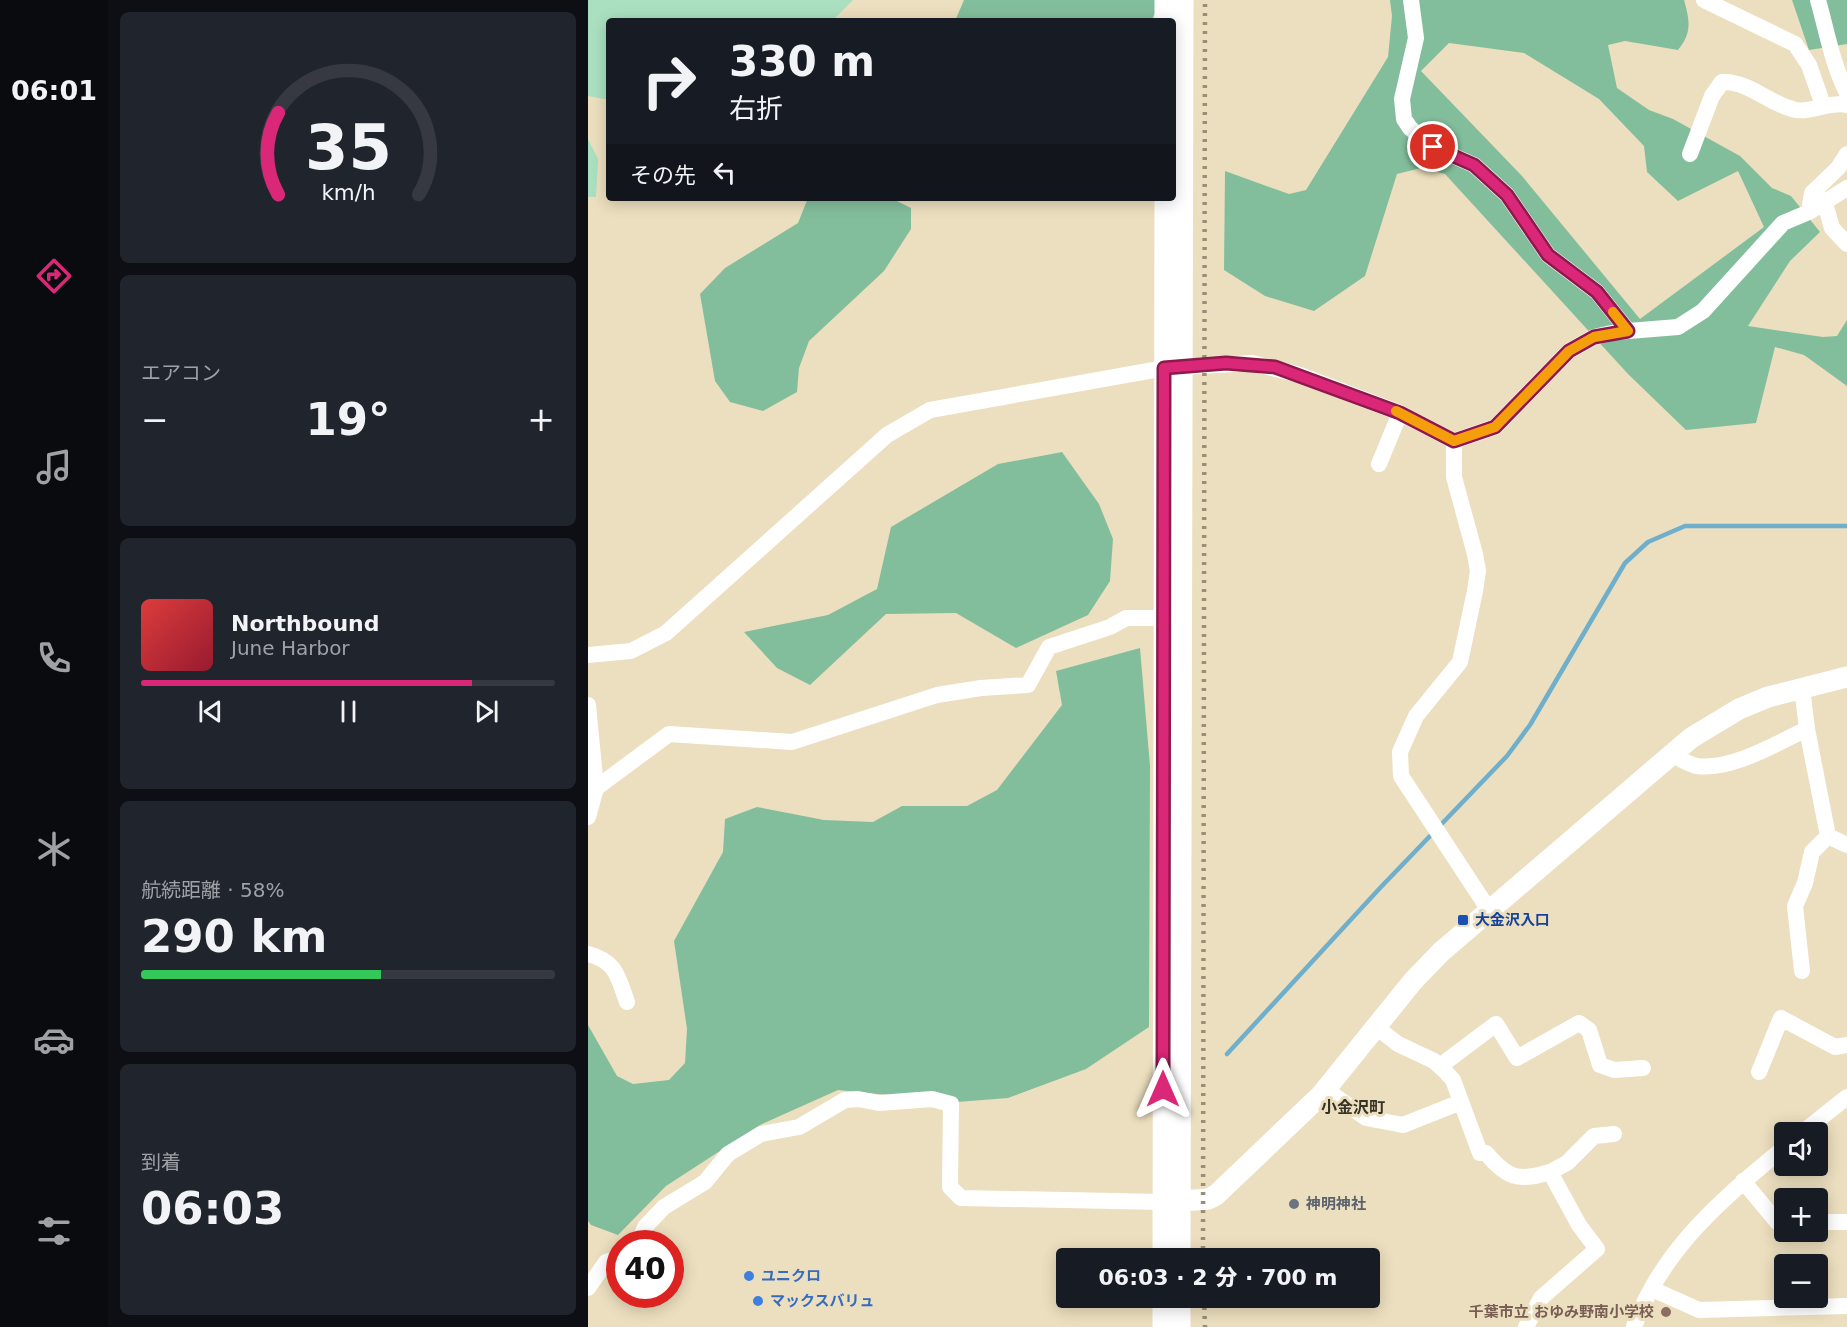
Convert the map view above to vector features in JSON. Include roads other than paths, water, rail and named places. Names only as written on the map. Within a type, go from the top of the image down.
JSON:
[{"type":"street","points":[[1165,0],[1165,18]]},
{"type":"street","points":[[1179,1248],[1172,1202],[1164,618],[1174,367],[1183,0]]},
{"type":"street","points":[[1411,0],[1416,38],[1402,99],[1404,119],[1410,128],[1433,147],[1474,165],[1507,195],[1548,255],[1597,292],[1628,331]]},
{"type":"street","points":[[1704,0],[1795,44],[1809,65],[1823,105]]},
{"type":"street","points":[[1818,0],[1831,58],[1847,93]]},
{"type":"street","points":[[1690,154],[1712,96],[1722,82],[1734,82],[1797,110],[1823,105],[1847,105]]},
{"type":"street","points":[[1809,212],[1812,193],[1838,168],[1847,154]]},
{"type":"street","points":[[588,655],[631,651],[666,633],[887,435],[930,410],[1174,367],[1252,363],[1275,367],[1400,413],[1454,441],[1495,427],[1569,351],[1594,337],[1628,331],[1678,327],[1710,303],[1783,223],[1809,212],[1824,200],[1847,188]]},
{"type":"street","points":[[1824,200],[1832,228],[1847,244]]},
{"type":"street","points":[[1165,201],[1174,367],[1172,1202],[1165,1248]]},
{"type":"street","points":[[1380,464],[1400,413]]},
{"type":"street","points":[[1454,441],[1454,477],[1478,571],[1475,591],[1461,662],[1416,716],[1400,752],[1401,776],[1489,910]]},
{"type":"street","points":[[596,788],[669,734],[792,742],[937,695],[981,688],[1028,685],[1049,647],[1110,627],[1126,618],[1164,618]]},
{"type":"street","points":[[644,1230],[664,1207],[705,1182],[728,1154],[761,1134],[799,1127],[823,1111],[852,1099],[879,1103],[932,1100],[951,1104],[950,1187],[961,1198],[1172,1202],[1208,1199],[1216,1195],[1325,1089],[1413,981],[1489,910],[1671,754],[1728,714],[1768,697],[1847,677]]},
{"type":"street","points":[[1802,688],[1807,729],[1828,836]]},
{"type":"street","points":[[588,705],[596,788],[588,817]]},
{"type":"street","points":[[1671,754],[1696,766],[1719,764],[1743,758],[1807,729]]},
{"type":"street","points":[[1828,836],[1847,845]]},
{"type":"street","points":[[1802,971],[1795,906],[1805,883],[1812,852],[1828,836]]},
{"type":"street","points":[[588,954],[605,958],[617,975],[627,1002]]},
{"type":"street","points":[[1759,1072],[1781,1018],[1835,1047],[1847,1045]]},
{"type":"street","points":[[1440,1066],[1496,1024],[1517,1058],[1579,1023],[1589,1029],[1600,1065],[1614,1070],[1643,1068]]},
{"type":"street","points":[[1376,1027],[1398,1044],[1440,1066],[1453,1080],[1480,1153],[1486,1153],[1501,1171],[1514,1177],[1550,1172],[1567,1163],[1594,1136],[1614,1134]]},
{"type":"street","points":[[1325,1089],[1366,1118],[1403,1125],[1461,1102]]},
{"type":"street","points":[[1816,1122],[1846,1099]]},
{"type":"street","points":[[1634,1327],[1652,1289],[1686,1237],[1743,1181],[1774,1156]]},
{"type":"street","points":[[1526,1327],[1541,1298],[1597,1249],[1579,1225],[1550,1172]]},
{"type":"street","points":[[1743,1181],[1774,1218]]},
{"type":"street","points":[[1828,1222],[1847,1222]]},
{"type":"street","points":[[588,1288],[606,1262]]},
{"type":"street","points":[[1652,1289],[1699,1310],[1847,1306]]},
{"type":"street","points":[[1163,1308],[1163,1327]]},
{"type":"street","points":[[1180,1308],[1180,1327]]},
{"type":"waterway","points":[[1227,1054],[1380,888],[1507,756],[1530,725],[1625,563],[1648,542],[1685,526],[1847,526]]},
{"type":"railway","points":[[1203,1248],[1205,0]]},
{"type":"railway","points":[[1204,1308],[1205,1327]]},
{"type":"place","name":"大金沢入口","points":[[1463,920]]},
{"type":"place","name":"神明神社","points":[[1294,1204]]},
{"type":"place","name":"ユニクロ","points":[[749,1276]]},
{"type":"place","name":"マックスバリュ","points":[[758,1301]]},
{"type":"place","name":"千葉市立 おゆみ野南小学校","points":[[1666,1312]]},
{"type":"district","name":"小金沢町","points":[[1353,1107]]}]
